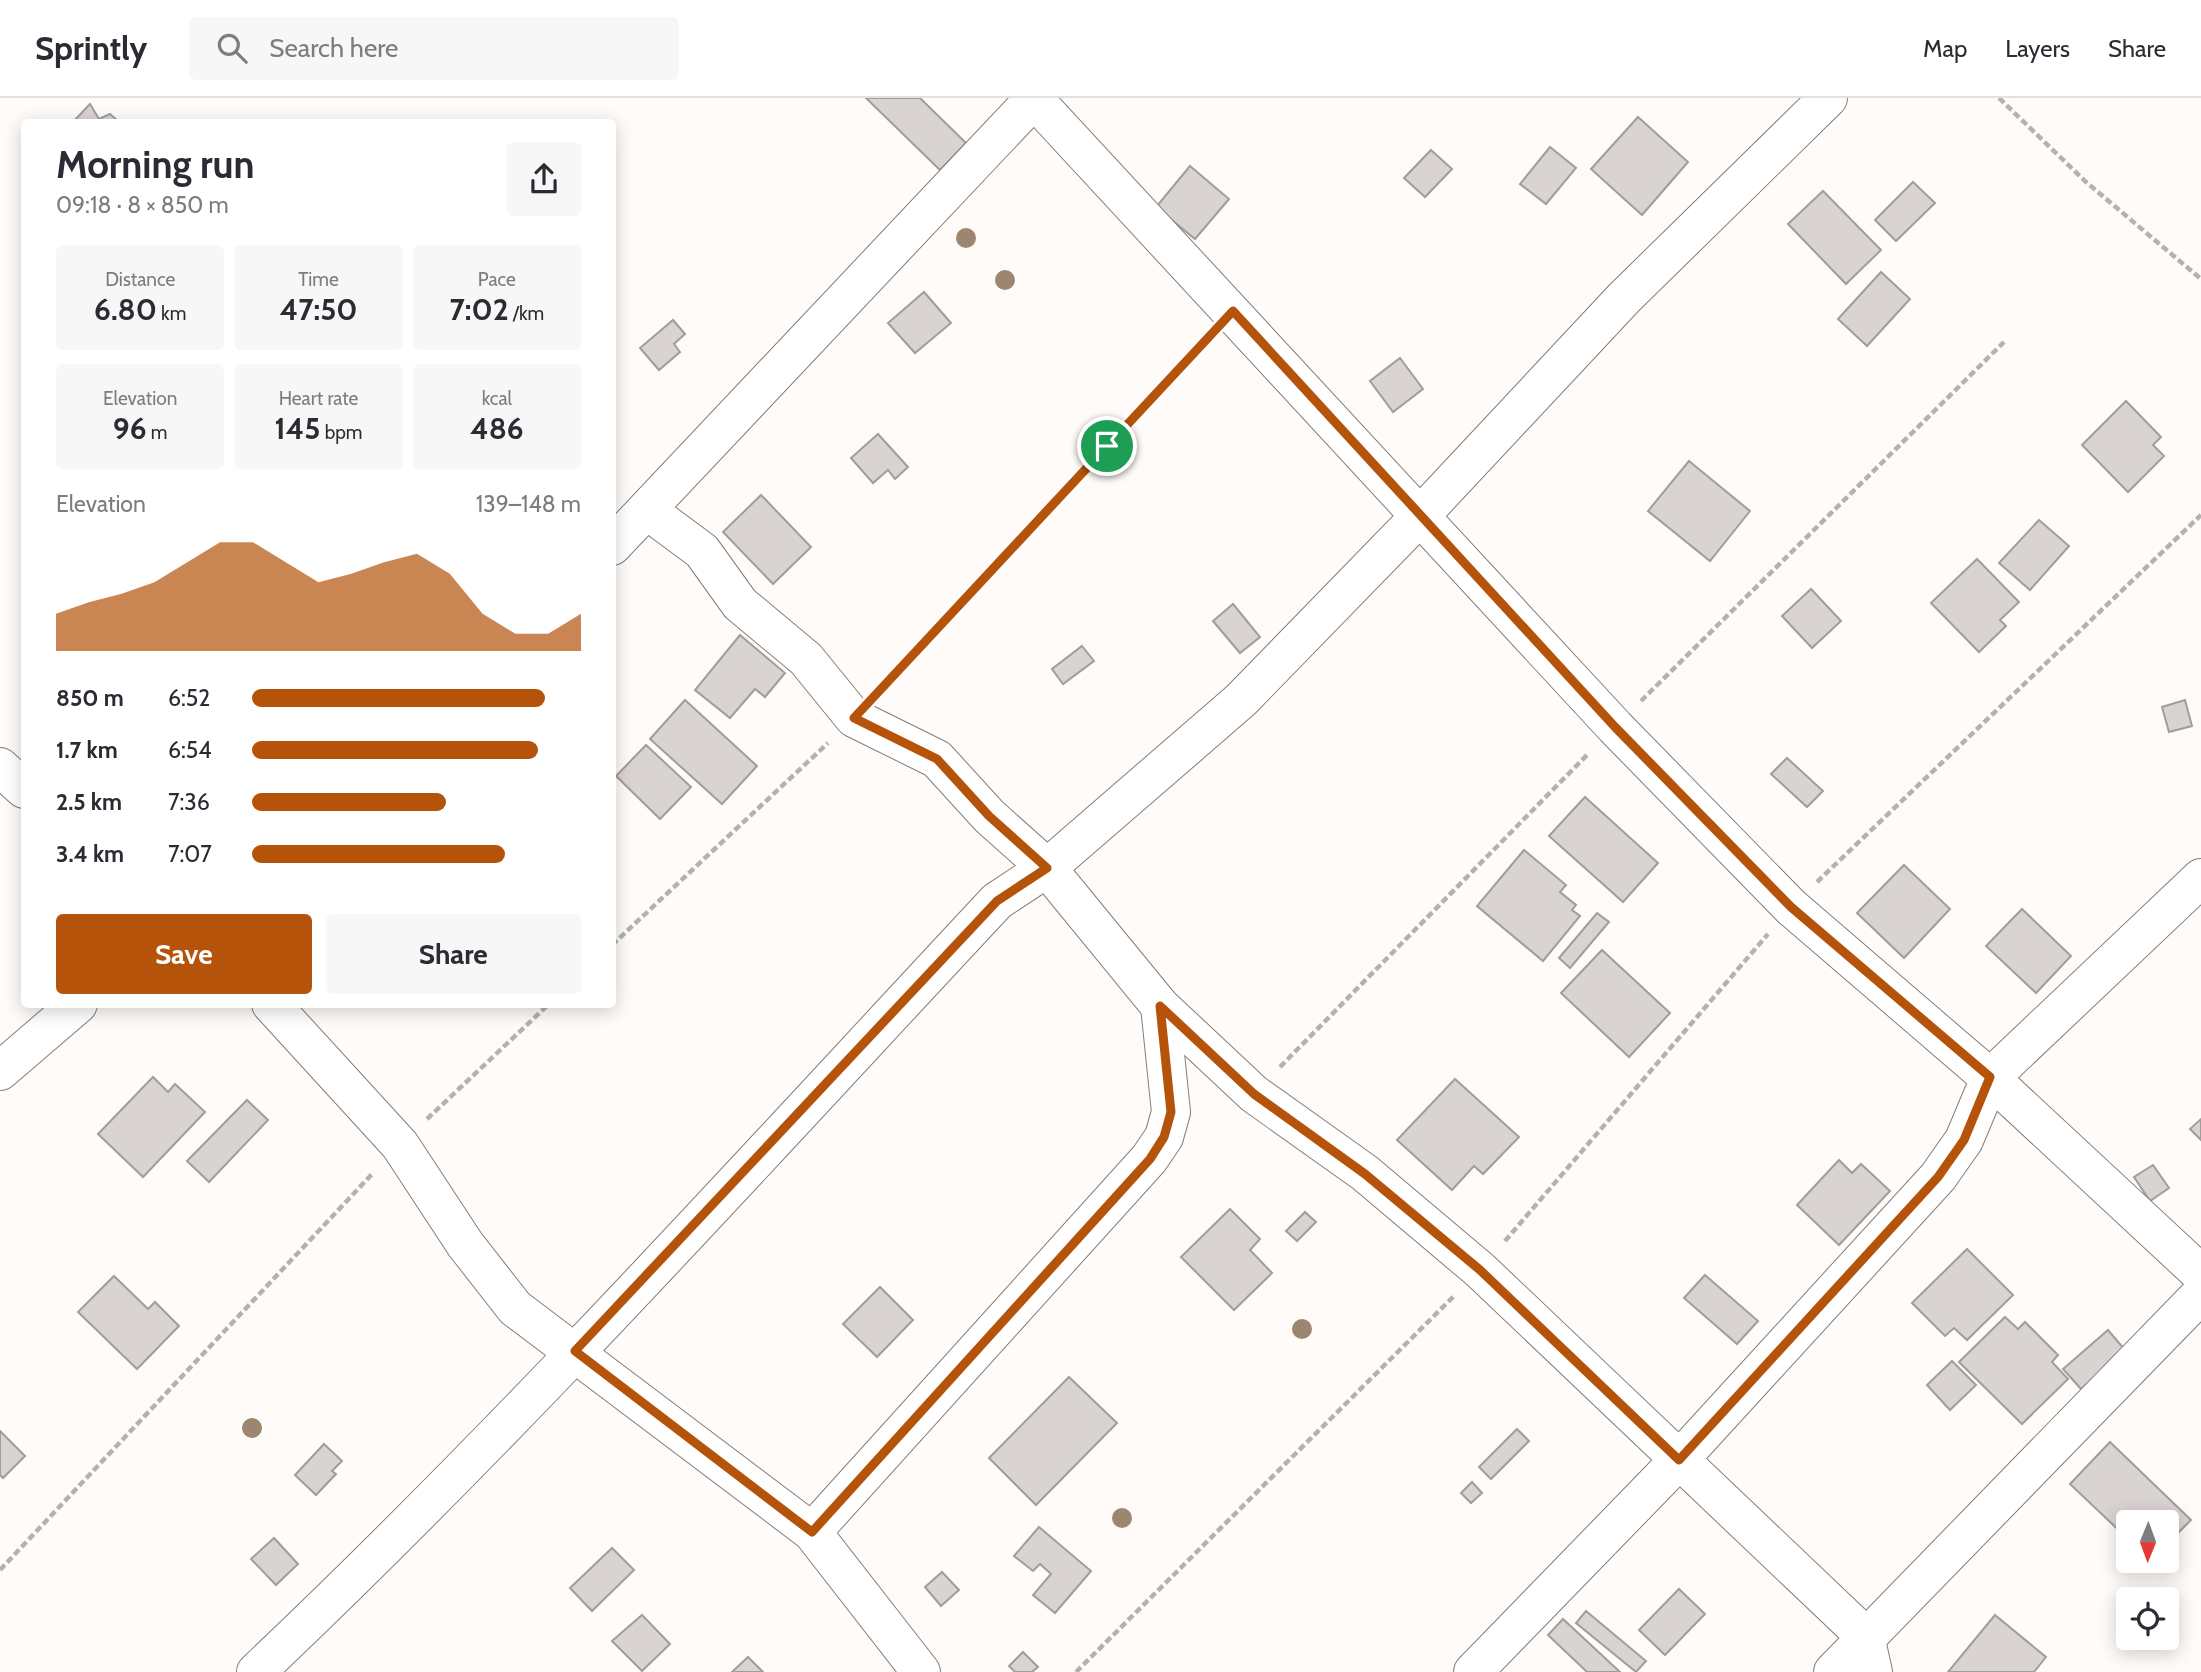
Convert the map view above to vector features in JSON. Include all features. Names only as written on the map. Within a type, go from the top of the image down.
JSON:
[{"type":"street","points":[[616,542],[1033,98],[1233,311],[1615,727],[1791,907],[1990,1077],[2201,1274]]},
{"type":"street","points":[[257,1672],[359,1576],[575,1351],[997,901],[1047,868],[1241,700],[1421,515],[1624,298],[1828,98]]},
{"type":"street","points":[[648,511],[702,551],[740,604],[806,659],[854,718],[937,759],[989,816],[1047,868],[1160,1006],[1254,1094],[1365,1174],[1480,1270],[1679,1460],[1869,1654]]},
{"type":"street","points":[[0,767],[21,786]]},
{"type":"street","points":[[1473,1672],[1679,1460],[1938,1177],[1964,1140],[1990,1077],[2201,878]]},
{"type":"street","points":[[812,1532],[1150,1159],[1164,1137],[1171,1112],[1160,1006]]},
{"type":"street","points":[[0,1071],[73,1008]]},
{"type":"street","points":[[275,1008],[400,1145],[465,1244],[515,1308],[812,1532],[921,1672]]},
{"type":"street","points":[[1833,1672],[1869,1654],[2201,1294]]},
{"type":"path","points":[[2000,98],[2086,182],[2201,279]]},
{"type":"path","points":[[616,941],[854,718],[1233,311]]},
{"type":"path","points":[[1076,1672],[1480,1270],[1791,907],[2201,515]]},
{"type":"path","points":[[0,1570],[400,1145],[545,1008]]},
{"type":"building","points":[[866,98],[920,98],[966,143],[940,170]]},
{"type":"building","points":[[90,104],[99,119],[76,119]]},
{"type":"building","points":[[110,114],[116,119],[99,119]]},
{"type":"building","points":[[1638,117],[1688,162],[1642,215],[1591,169]]},
{"type":"building","points":[[1550,147],[1576,168],[1546,204],[1520,184]]},
{"type":"building","points":[[1431,150],[1452,169],[1425,197],[1404,178]]},
{"type":"building","points":[[1190,166],[1229,199],[1195,239],[1156,207]]},
{"type":"building","points":[[1913,182],[1935,203],[1896,241],[1875,220]]},
{"type":"building","points":[[1823,191],[1881,250],[1846,284],[1788,224]]},
{"type":"building","points":[[1881,272],[1910,299],[1867,346],[1838,319]]},
{"type":"building","points":[[924,292],[951,323],[915,353],[888,323]]},
{"type":"building","points":[[673,320],[685,334],[674,344],[680,352],[659,370],[640,348]]},
{"type":"building","points":[[1400,358],[1423,389],[1393,412],[1370,381]]},
{"type":"building","points":[[2126,401],[2161,437],[2153,445],[2164,456],[2128,492],[2082,445]]},
{"type":"building","points":[[878,434],[908,467],[895,479],[888,470],[873,483],[851,458]]},
{"type":"building","points":[[1689,461],[1750,511],[1710,561],[1648,511]]},
{"type":"building","points":[[761,495],[811,547],[773,584],[723,532]]},
{"type":"building","points":[[2039,520],[2069,546],[2030,590],[1999,563]]},
{"type":"building","points":[[1977,559],[2019,602],[2000,620],[2006,626],[1979,652],[1931,603]]},
{"type":"building","points":[[1811,589],[1841,621],[1812,648],[1782,616]]},
{"type":"building","points":[[1233,604],[1260,637],[1240,653],[1213,621]]},
{"type":"building","points":[[740,635],[785,673],[765,697],[755,689],[730,718],[695,690]]},
{"type":"building","points":[[1082,646],[1094,661],[1063,684],[1052,669]]},
{"type":"building","points":[[685,700],[757,766],[722,804],[650,739]]},
{"type":"building","points":[[2185,700],[2192,726],[2169,732],[2162,707]]},
{"type":"building","points":[[646,745],[691,787],[660,819],[616,776]]},
{"type":"building","points":[[1787,758],[1823,791],[1807,807],[1771,774]]},
{"type":"building","points":[[1585,797],[1658,863],[1623,902],[1549,836]]},
{"type":"building","points":[[1524,850],[1566,885],[1560,892],[1576,905],[1572,910],[1580,916],[1543,961],[1477,906]]},
{"type":"building","points":[[1904,865],[1950,909],[1904,958],[1857,913]]},
{"type":"building","points":[[2022,909],[2071,956],[2036,993],[1986,946]]},
{"type":"building","points":[[1597,913],[1609,922],[1570,968],[1559,958]]},
{"type":"building","points":[[1602,950],[1670,1013],[1629,1057],[1561,993]]},
{"type":"building","points":[[153,1077],[168,1092],[175,1084],[205,1112],[143,1177],[98,1134]]},
{"type":"building","points":[[1455,1079],[1519,1137],[1483,1174],[1474,1166],[1452,1190],[1397,1140]]},
{"type":"building","points":[[247,1100],[268,1120],[209,1182],[187,1161]]},
{"type":"building","points":[[2201,1119],[2201,1140],[2190,1129]]},
{"type":"building","points":[[1839,1160],[1852,1173],[1861,1164],[1890,1191],[1839,1245],[1797,1205]]},
{"type":"building","points":[[2153,1165],[2169,1188],[2150,1201],[2134,1177]]},
{"type":"building","points":[[1230,1209],[1260,1239],[1250,1250],[1272,1273],[1234,1310],[1181,1257]]},
{"type":"building","points":[[1305,1212],[1316,1222],[1297,1241],[1286,1231]]},
{"type":"building","points":[[1967,1249],[2013,1295],[1967,1340],[1954,1328],[1945,1336],[1912,1303]]},
{"type":"building","points":[[1705,1275],[1758,1321],[1737,1344],[1684,1298]]},
{"type":"building","points":[[114,1276],[148,1309],[155,1302],[179,1326],[137,1369],[78,1312]]},
{"type":"building","points":[[880,1287],[913,1320],[877,1357],[843,1324]]},
{"type":"building","points":[[2005,1317],[2018,1329],[2025,1322],[2058,1355],[2052,1362],[2068,1379],[2022,1424],[1959,1362]]},
{"type":"building","points":[[2108,1330],[2125,1350],[2081,1389],[2063,1369]]},
{"type":"building","points":[[1952,1361],[1976,1385],[1950,1410],[1927,1385]]},
{"type":"building","points":[[1069,1377],[1117,1423],[1036,1505],[989,1458]]},
{"type":"building","points":[[1517,1429],[1529,1441],[1491,1479],[1479,1467]]},
{"type":"building","points":[[0,1431],[25,1456],[3,1478],[0,1475]]},
{"type":"building","points":[[2110,1442],[2191,1520],[2179,1532],[2179,1510],[2116,1510],[2116,1528],[2070,1484]]},
{"type":"building","points":[[324,1444],[342,1461],[332,1471],[336,1474],[316,1495],[295,1475]]},
{"type":"building","points":[[1472,1482],[1482,1493],[1471,1503],[1461,1493]]},
{"type":"building","points":[[1039,1527],[1091,1571],[1055,1613],[1033,1595],[1051,1574],[1040,1564],[1033,1571],[1014,1556]]},
{"type":"building","points":[[274,1538],[298,1564],[276,1585],[251,1559]]},
{"type":"building","points":[[612,1548],[634,1570],[592,1611],[570,1588]]},
{"type":"building","points":[[942,1572],[959,1590],[941,1606],[925,1587]]},
{"type":"building","points":[[1679,1589],[1705,1614],[1665,1655],[1639,1630]]},
{"type":"building","points":[[1586,1611],[1646,1661],[1636,1672],[1576,1623]]},
{"type":"building","points":[[642,1615],[670,1644],[642,1671],[612,1641]]},
{"type":"building","points":[[1995,1615],[2046,1657],[2034,1672],[1948,1672]]},
{"type":"building","points":[[1563,1619],[1620,1672],[1587,1672],[1548,1635]]},
{"type":"building","points":[[1023,1652],[1038,1667],[1032,1672],[1015,1672],[1009,1666]]},
{"type":"building","points":[[748,1657],[763,1672],[732,1672]]},
{"type":"route","points":[[1233,311],[1615,727],[1791,907],[1990,1077],[1964,1140],[1938,1177],[1679,1460],[1480,1270],[1365,1174],[1254,1094],[1160,1006],[1171,1112],[1164,1137],[1150,1159],[812,1532],[575,1351],[997,901],[1047,868],[989,816],[937,759],[854,718],[1107,446],[1233,311]]}]
